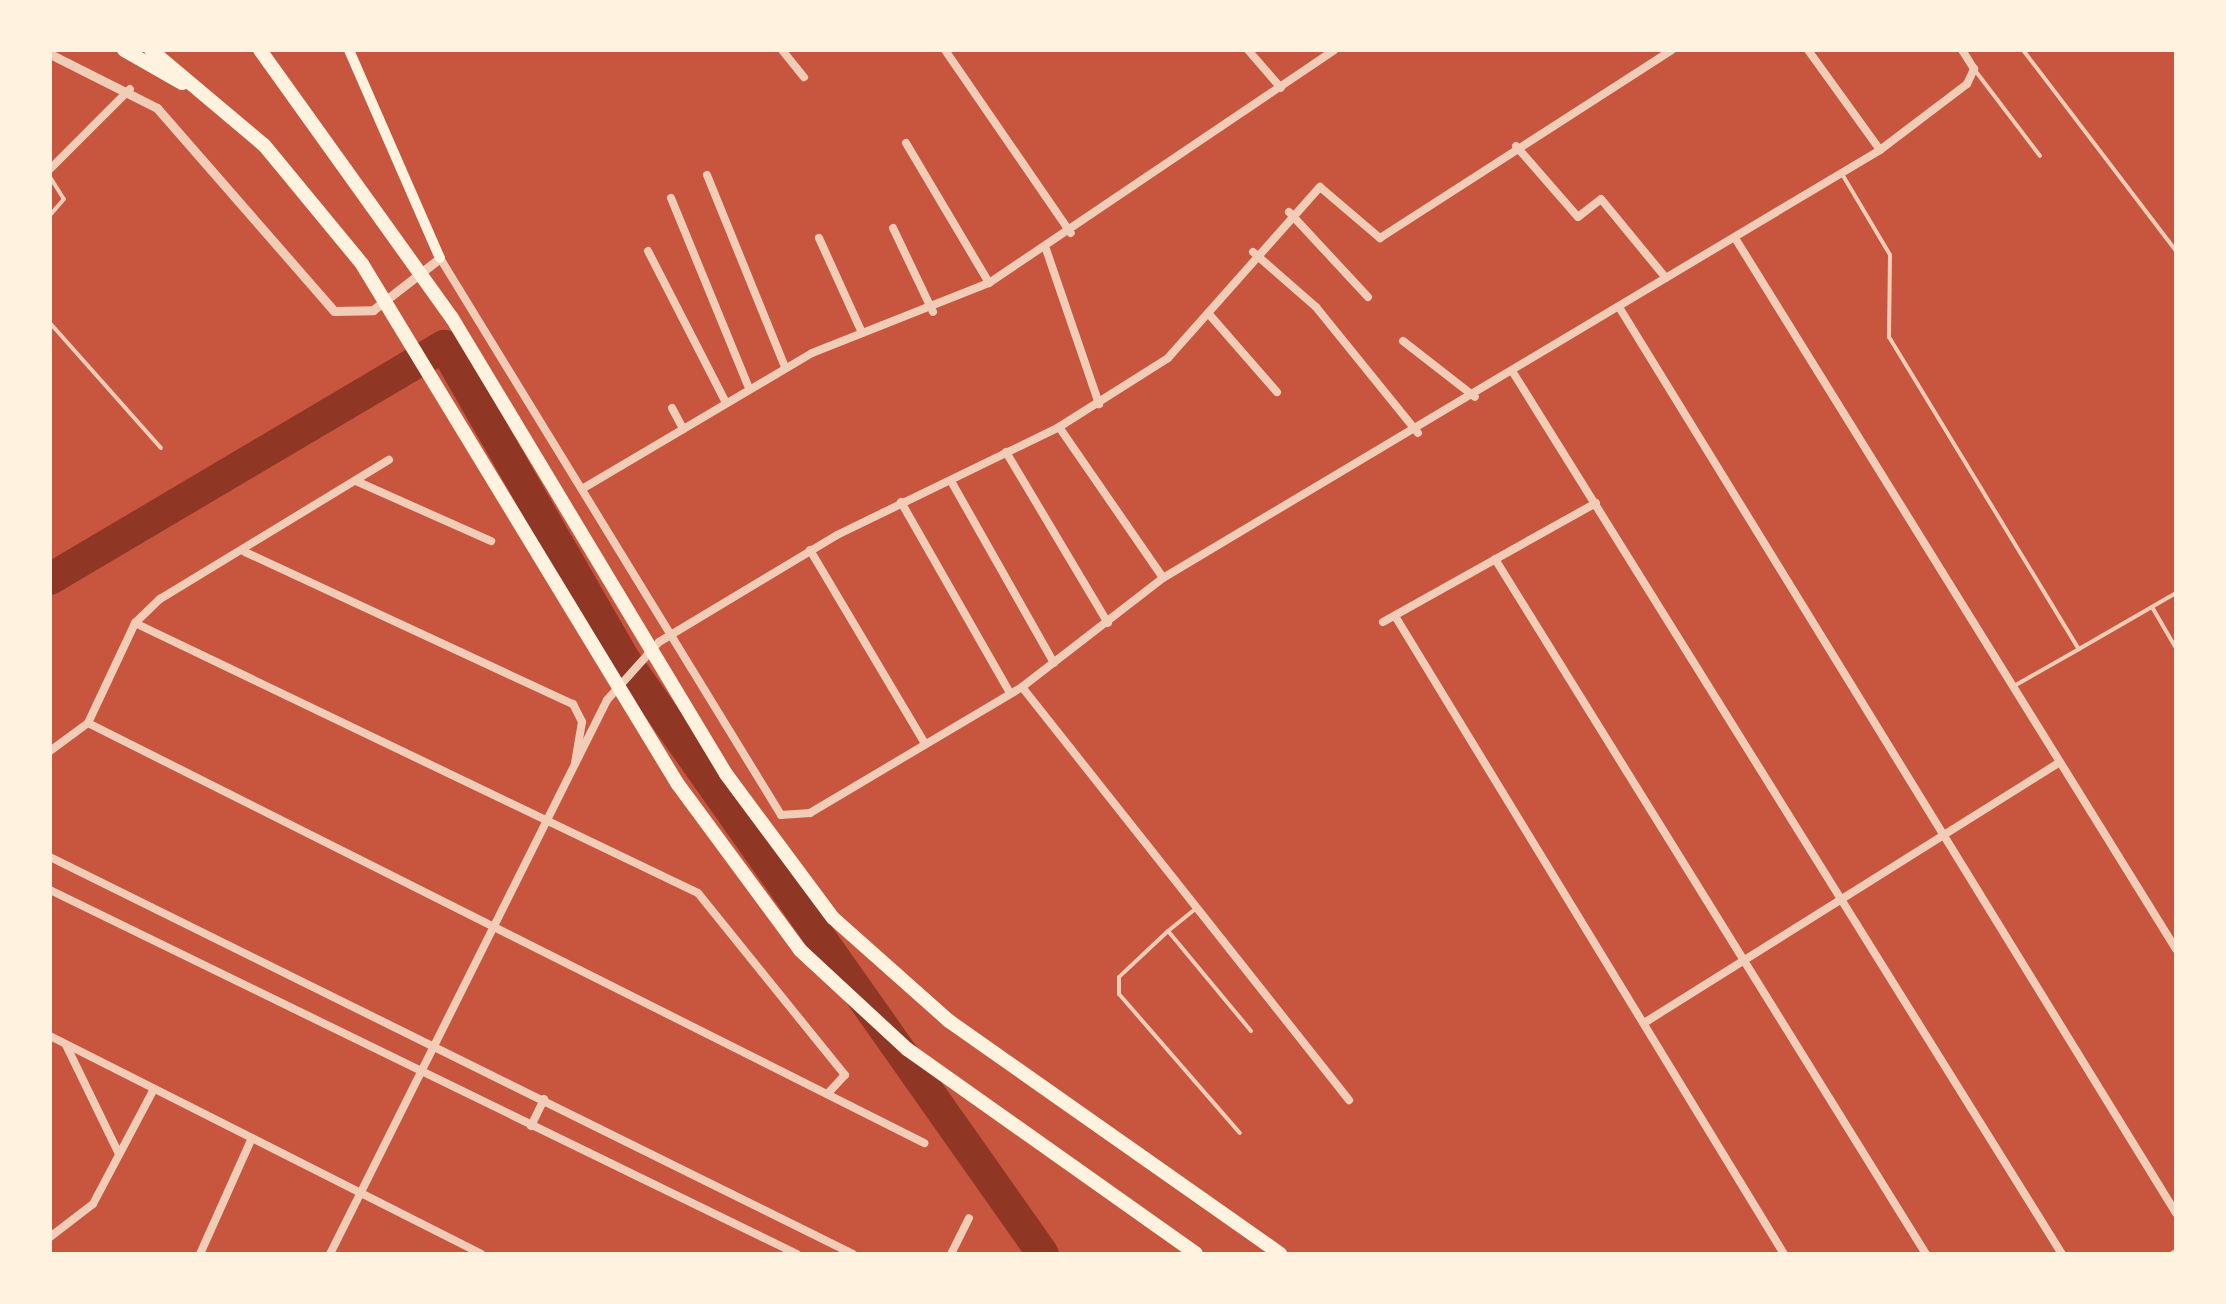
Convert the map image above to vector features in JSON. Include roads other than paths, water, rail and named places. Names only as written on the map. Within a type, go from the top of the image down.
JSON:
[{"type":"highway","points":[[124,50],[221,106]]},
{"type":"highway","points":[[151,50],[221,106],[362,264],[731,862],[844,996],[1013,1129],[1196,1254]]},
{"type":"highway","points":[[260,50],[399,239],[765,833],[864,949],[1034,1086],[1280,1254]]},
{"type":"main road","points":[[349,50],[440,258]]},
{"type":"street","points":[[782,50],[804,77]]},
{"type":"street","points":[[944,50],[1072,233]]},
{"type":"street","points":[[1248,50],[1281,88]]},
{"type":"street","points":[[582,489],[785,367],[862,334],[932,312],[989,283],[1072,233],[1334,50]]},
{"type":"street","points":[[330,1254],[607,700],[663,639],[810,550],[901,502],[1059,428],[1099,404],[1186,344],[1253,252],[1288,212],[1324,187],[1365,234],[1380,238],[1516,146],[1672,50]]},
{"type":"street","points":[[1808,50],[1880,150]]},
{"type":"street","points":[[50,54],[130,88],[196,146],[334,311],[372,310],[440,258],[582,489],[663,639],[782,815],[810,813],[1022,687],[1164,578],[1418,433],[1880,150],[1958,94],[1974,69],[1962,50]]},
{"type":"street","points":[[50,173],[130,88]]},
{"type":"street","points":[[906,143],[989,283]]},
{"type":"street","points":[[1516,146],[1578,217],[1600,199],[1666,278]]},
{"type":"street","points":[[706,175],[785,367]]},
{"type":"street","points":[[671,198],[748,386]]},
{"type":"street","points":[[1288,212],[1368,298]]},
{"type":"street","points":[[893,228],[932,312]]},
{"type":"street","points":[[820,238],[862,334]]},
{"type":"street","points":[[1735,238],[2176,949]]},
{"type":"street","points":[[1046,249],[1099,404]]},
{"type":"street","points":[[648,251],[726,403]]},
{"type":"street","points":[[1253,252],[1326,319],[1418,433]]},
{"type":"street","points":[[1619,307],[2176,1213]]},
{"type":"street","points":[[1208,313],[1278,392]]},
{"type":"street","points":[[1403,341],[1476,397]]},
{"type":"street","points":[[1514,374],[2062,1254]]},
{"type":"street","points":[[672,408],[683,429]]},
{"type":"street","points":[[1059,428],[1164,578]]},
{"type":"street","points":[[1006,452],[1108,623]]},
{"type":"street","points":[[50,751],[88,723],[135,623],[176,588],[245,552],[389,460]]},
{"type":"street","points":[[356,481],[491,541]]},
{"type":"street","points":[[951,481],[1054,663]]},
{"type":"street","points":[[901,502],[1010,694]]},
{"type":"street","points":[[1383,622],[1596,503]]},
{"type":"street","points":[[810,550],[926,744]]},
{"type":"street","points":[[245,552],[573,704],[582,722],[575,763]]},
{"type":"street","points":[[1496,559],[1926,1254]]},
{"type":"street","points":[[1396,616],[1784,1254]]},
{"type":"street","points":[[135,623],[709,900],[845,1074],[844,1086],[827,1092]]},
{"type":"street","points":[[1022,687],[1194,910],[1350,1100]]},
{"type":"street","points":[[88,723],[924,1143]]},
{"type":"street","points":[[1644,1022],[2059,763]]},
{"type":"street","points":[[50,857],[853,1254]]},
{"type":"street","points":[[50,890],[798,1254]]},
{"type":"street","points":[[50,1036],[475,1253]]},
{"type":"street","points":[[66,1045],[119,1154]]},
{"type":"street","points":[[50,1236],[88,1210],[154,1089]]},
{"type":"street","points":[[531,1126],[544,1099]]},
{"type":"street","points":[[200,1254],[252,1138]]},
{"type":"street","points":[[951,1254],[969,1218]]},
{"type":"lane","points":[[2023,50],[2176,251]]},
{"type":"lane","points":[[1974,69],[2040,156]]},
{"type":"lane","points":[[50,173],[64,199],[50,215]]},
{"type":"lane","points":[[1842,173],[1890,255],[1889,338],[2079,648]]},
{"type":"lane","points":[[50,322],[161,448]]},
{"type":"lane","points":[[2012,687],[2176,593]]},
{"type":"lane","points":[[2152,608],[2176,648]]},
{"type":"lane","points":[[1194,910],[1119,977],[1119,994],[1240,1132]]},
{"type":"lane","points":[[1168,930],[1251,1031]]},
{"type":"waterway","points":[[50,579],[444,346],[626,662],[1043,1254]]}]
